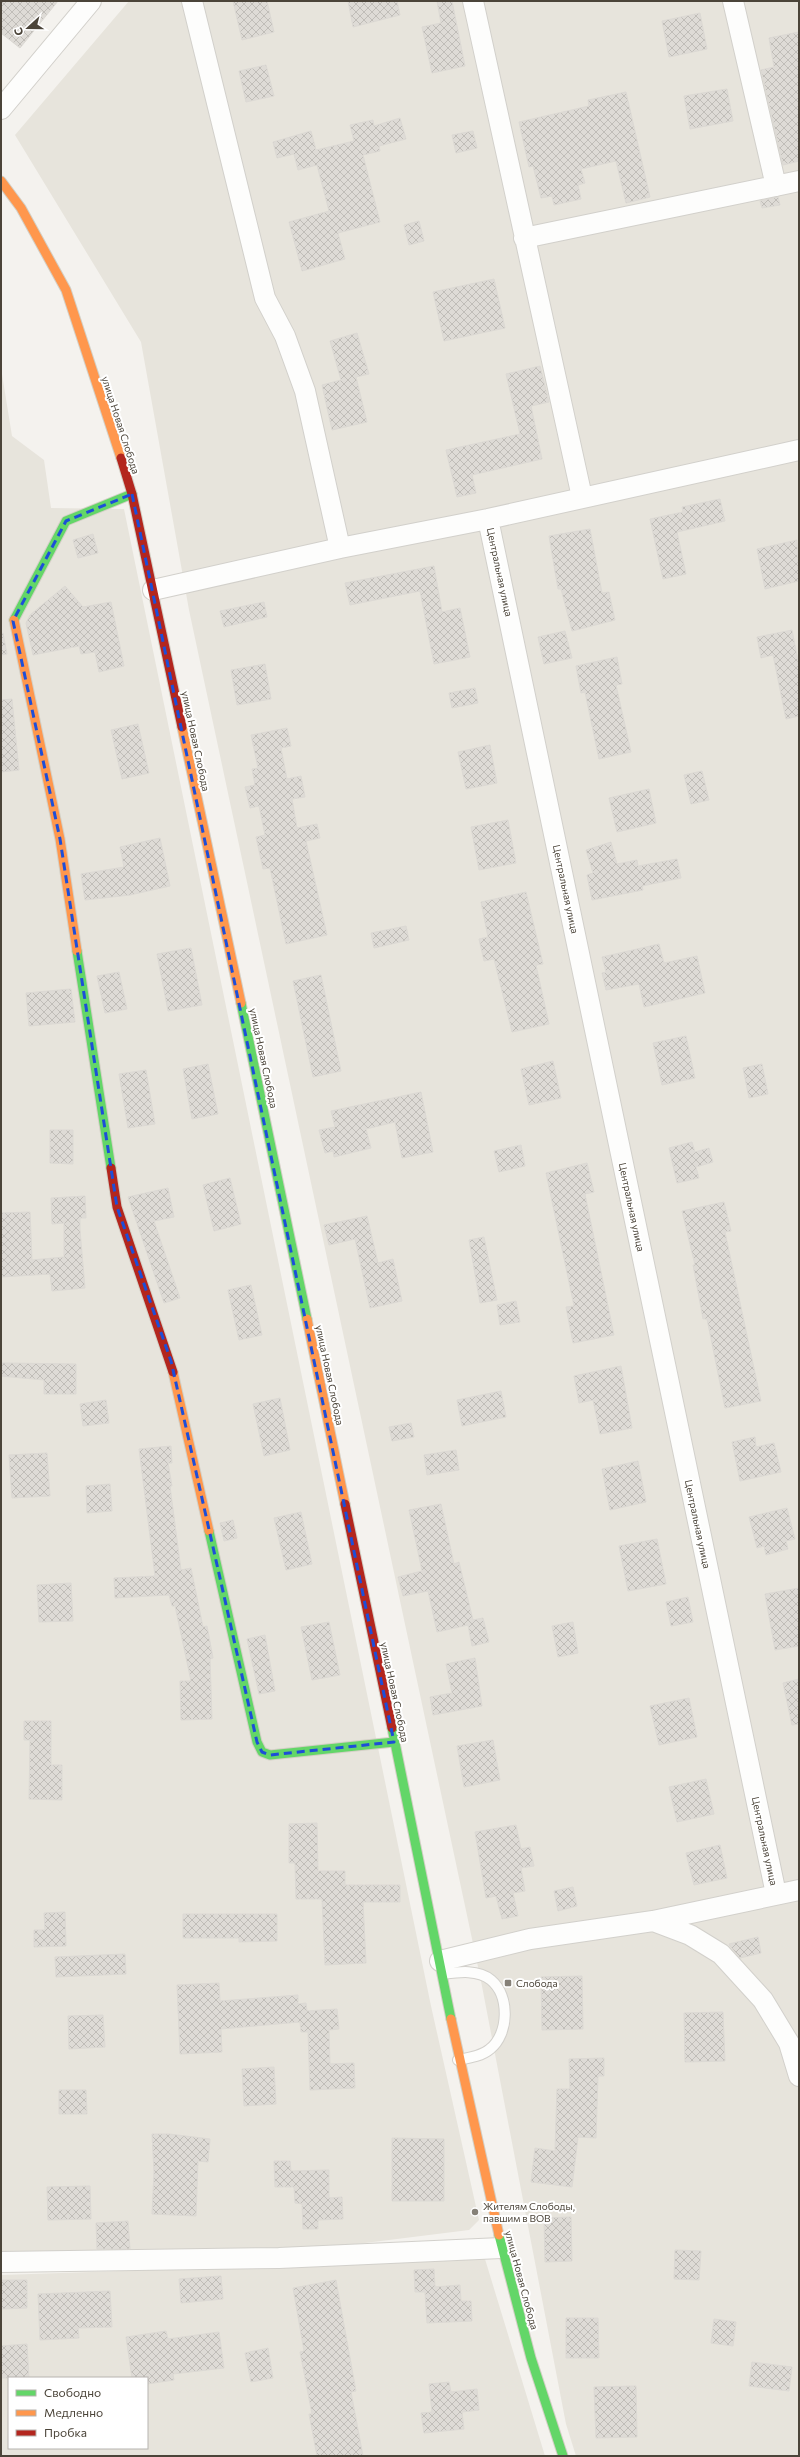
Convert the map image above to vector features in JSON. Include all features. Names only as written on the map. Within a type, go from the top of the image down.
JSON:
[{"type":"street","points":[[1,109],[91,1]]},
{"type":"street","points":[[192,1],[265,298],[286,336],[305,390],[340,548]]},
{"type":"street","points":[[473,1],[582,497]]},
{"type":"street","points":[[733,1],[776,186]]},
{"type":"street","name":"улица Новая Слобода","points":[[1,181],[21,208],[66,290],[132,494],[441,1967],[458,2060],[501,2248],[541,2398],[563,2456]]},
{"type":"street","points":[[524,238],[799,181]]},
{"type":"street","points":[[153,590],[340,548],[488,519],[799,450]]},
{"type":"street","points":[[132,494],[66,520],[13,621],[60,839],[117,1207],[171,1361],[257,1742],[262,1752],[270,1755],[394,1742]]},
{"type":"street","name":"Центральная улица","points":[[488,519],[776,1894]]},
{"type":"street","points":[[441,1967],[531,1945],[799,1890]]},
{"type":"street","points":[[653,1921],[690,1935],[721,1954],[763,2000],[789,2043],[799,2076]]},
{"type":"street","points":[[1,2262],[278,2258],[501,2248]]},
{"type":"lane","points":[[441,1967],[468,1971],[491,1979],[502,1996],[505,2024],[499,2040],[490,2050],[479,2055],[458,2060]]},
{"type":"highlighted area","points":[[132,494],[394,1742],[270,1755],[262,1752],[257,1742],[171,1361],[117,1207],[60,839],[13,621],[66,521]]},
{"type":"shaded area","points":[[129,1],[799,1],[799,2456],[576,2456],[566,2424],[481,1981],[189,610],[141,342],[15,135]]},
{"type":"shaded area","points":[[1,368],[12,436],[44,460],[51,508],[124,509],[431,2006],[479,2220],[469,2230],[277,2254],[1,2259]]},
{"type":"shaded area","points":[[485,2259],[545,2456],[1,2456],[1,2275]]},
{"type":"building","points":[[1,1],[58,1],[20,48],[1,33]]},
{"type":"building","points":[[233,1],[267,1],[274,32],[242,40]]},
{"type":"building","points":[[348,1],[397,1],[400,15],[353,27]]},
{"type":"building","points":[[437,1],[452,1],[465,66],[432,73],[422,27],[441,23]]},
{"type":"building","points":[[700,13],[707,49],[669,57],[662,21]]},
{"type":"building","points":[[799,32],[799,161],[783,165],[761,70],[774,67],[769,38]]},
{"type":"building","points":[[266,65],[274,96],[246,102],[239,71]]},
{"type":"building","points":[[727,89],[733,121],[690,129],[684,96]]},
{"type":"building","points":[[626,92],[650,197],[626,203],[616,161],[581,169],[585,183],[578,185],[581,199],[554,205],[552,196],[541,198],[533,166],[529,167],[519,122],[589,106],[588,100]]},
{"type":"building","points":[[400,118],[406,139],[379,146],[380,151],[363,155],[380,222],[338,233],[345,259],[302,271],[289,222],[329,211],[317,165],[298,170],[294,154],[277,158],[273,142],[311,131],[316,150],[354,141],[350,125],[373,120],[374,126]]},
{"type":"building","points":[[473,131],[477,148],[456,153],[452,135]]},
{"type":"building","points":[[778,197],[780,205],[762,208],[760,201]]},
{"type":"building","points":[[419,221],[424,241],[409,245],[404,225]]},
{"type":"building","points":[[494,279],[505,328],[444,341],[433,292]]},
{"type":"building","points":[[357,333],[369,374],[356,377],[367,422],[332,430],[322,385],[341,380],[330,341]]},
{"type":"building","points":[[540,366],[549,402],[531,406],[542,459],[472,475],[476,493],[457,497],[446,450],[520,434],[506,374]]},
{"type":"building","points":[[720,499],[725,521],[677,532],[686,574],[663,579],[650,519],[683,512],[682,507]]},
{"type":"building","points":[[590,529],[602,593],[609,592],[615,620],[572,631],[561,589],[558,589],[549,536]]},
{"type":"building","points":[[93,534],[98,553],[78,558],[73,540]]},
{"type":"building","points":[[797,540],[799,581],[765,589],[757,549]]},
{"type":"building","points":[[434,566],[442,612],[460,608],[470,657],[434,664],[420,591],[350,605],[345,583]]},
{"type":"building","points":[[65,586],[83,607],[111,602],[124,666],[99,672],[95,652],[81,654],[79,646],[33,655],[26,623],[30,615]]},
{"type":"building","points":[[264,602],[267,617],[224,627],[220,611]]},
{"type":"building","points":[[792,630],[799,666],[799,716],[786,719],[773,655],[761,658],[757,637]]},
{"type":"building","points":[[565,631],[572,658],[544,664],[538,637]]},
{"type":"building","points":[[3,633],[7,654],[1,655],[1,634]]},
{"type":"building","points":[[617,657],[622,684],[616,685],[631,752],[599,759],[585,692],[581,693],[576,666]]},
{"type":"building","points":[[265,664],[271,699],[237,705],[231,670]]},
{"type":"building","points":[[475,688],[478,703],[452,708],[449,693]]},
{"type":"building","points":[[12,699],[19,770],[1,772],[1,700]]},
{"type":"building","points":[[138,724],[149,773],[122,779],[111,730]]},
{"type":"building","points":[[287,728],[291,746],[281,748],[287,779],[301,776],[305,797],[292,799],[297,828],[317,824],[320,838],[306,841],[327,935],[286,944],[270,868],[263,869],[256,837],[265,835],[259,806],[250,808],[245,787],[255,785],[252,769],[258,768],[251,735]]},
{"type":"building","points":[[490,745],[497,783],[466,789],[458,752]]},
{"type":"building","points":[[702,771],[709,800],[691,804],[684,775]]},
{"type":"building","points":[[649,789],[656,823],[617,832],[609,798]]},
{"type":"building","points":[[508,820],[516,863],[479,870],[471,827]]},
{"type":"building","points":[[160,838],[170,886],[130,895],[85,900],[81,874],[124,867],[120,847]]},
{"type":"building","points":[[611,842],[617,864],[637,860],[638,866],[677,859],[681,878],[642,886],[643,890],[592,900],[587,875],[593,873],[586,850]]},
{"type":"building","points":[[526,892],[543,964],[536,965],[549,1024],[512,1032],[494,959],[484,961],[479,939],[488,937],[481,902]]},
{"type":"building","points":[[406,926],[409,940],[374,948],[371,933]]},
{"type":"building","points":[[659,944],[664,963],[697,956],[705,993],[644,1007],[639,984],[606,990],[602,973],[606,972],[602,957]]},
{"type":"building","points":[[191,948],[202,1005],[168,1011],[157,954]]},
{"type":"building","points":[[119,972],[127,1009],[105,1013],[97,976]]},
{"type":"building","points":[[321,975],[341,1071],[313,1077],[293,981]]},
{"type":"building","points":[[71,989],[75,1022],[29,1026],[26,993]]},
{"type":"building","points":[[686,1036],[695,1078],[662,1085],[653,1043]]},
{"type":"building","points":[[553,1061],[561,1098],[529,1105],[521,1069]]},
{"type":"building","points":[[208,1064],[218,1114],[192,1119],[183,1069]]},
{"type":"building","points":[[762,1064],[768,1094],[749,1098],[743,1068]]},
{"type":"building","points":[[146,1070],[155,1124],[128,1128],[119,1074]]},
{"type":"building","points":[[421,1092],[433,1152],[402,1158],[395,1122],[366,1129],[371,1148],[334,1157],[333,1151],[325,1153],[319,1130],[335,1127],[331,1111]]},
{"type":"building","points":[[50,1130],[73,1130],[73,1164],[50,1163]]},
{"type":"building","points":[[692,1142],[695,1152],[709,1148],[713,1162],[696,1167],[699,1178],[677,1183],[669,1148]]},
{"type":"building","points":[[521,1145],[525,1166],[499,1172],[494,1151]]},
{"type":"building","points":[[587,1163],[594,1192],[585,1194],[614,1335],[573,1343],[566,1307],[574,1306],[546,1173]]},
{"type":"building","points":[[230,1178],[241,1224],[214,1231],[203,1185]]},
{"type":"building","points":[[168,1188],[174,1217],[154,1221],[180,1298],[164,1303],[128,1197]]},
{"type":"building","points":[[85,1196],[86,1218],[80,1218],[80,1230],[85,1288],[52,1291],[50,1274],[1,1277],[1,1213],[30,1212],[32,1260],[64,1257],[64,1223],[52,1224],[51,1198]]},
{"type":"building","points":[[724,1202],[731,1231],[725,1232],[761,1401],[725,1408],[707,1319],[703,1319],[693,1265],[695,1265],[682,1211]]},
{"type":"building","points":[[367,1216],[378,1263],[393,1259],[402,1301],[370,1308],[355,1239],[329,1245],[324,1225]]},
{"type":"building","points":[[484,1237],[497,1300],[480,1303],[469,1240]]},
{"type":"building","points":[[251,1285],[262,1335],[239,1340],[228,1290]]},
{"type":"building","points":[[516,1301],[520,1322],[500,1325],[497,1305]]},
{"type":"building","points":[[2,1363],[76,1364],[76,1394],[44,1394],[44,1380],[1,1376]]},
{"type":"building","points":[[621,1366],[632,1428],[600,1434],[593,1400],[579,1403],[574,1376]]},
{"type":"building","points":[[501,1391],[506,1417],[462,1426],[457,1400]]},
{"type":"building","points":[[280,1398],[290,1450],[264,1456],[253,1404]]},
{"type":"building","points":[[106,1400],[109,1423],[83,1426],[80,1404]]},
{"type":"building","points":[[411,1423],[414,1437],[392,1441],[389,1427]]},
{"type":"building","points":[[755,1437],[756,1447],[774,1443],[781,1472],[740,1481],[732,1442]]},
{"type":"building","points":[[171,1446],[172,1463],[168,1463],[181,1570],[191,1568],[203,1627],[207,1626],[213,1658],[210,1659],[212,1719],[181,1720],[180,1681],[191,1681],[175,1606],[172,1606],[169,1595],[115,1598],[114,1578],[155,1576],[139,1449]]},
{"type":"building","points":[[456,1450],[459,1470],[427,1475],[424,1455]]},
{"type":"building","points":[[47,1453],[50,1496],[12,1498],[9,1455]]},
{"type":"building","points":[[638,1461],[646,1502],[610,1510],[602,1469]]},
{"type":"building","points":[[110,1484],[112,1511],[87,1513],[86,1486]]},
{"type":"building","points":[[441,1504],[454,1564],[459,1562],[473,1620],[483,1618],[489,1642],[472,1646],[468,1625],[437,1632],[428,1591],[403,1596],[398,1577],[422,1571],[409,1510]]},
{"type":"building","points":[[787,1508],[795,1539],[786,1541],[788,1549],[766,1555],[764,1546],[757,1548],[749,1517]]},
{"type":"building","points":[[301,1512],[312,1564],[286,1570],[274,1518]]},
{"type":"building","points":[[233,1520],[237,1538],[224,1541],[220,1523]]},
{"type":"building","points":[[657,1539],[666,1584],[628,1591],[619,1546]]},
{"type":"building","points":[[71,1583],[73,1621],[39,1622],[37,1585]]},
{"type":"building","points":[[799,1588],[799,1646],[775,1650],[765,1594]]},
{"type":"building","points":[[688,1597],[693,1622],[671,1626],[666,1602]]},
{"type":"building","points":[[329,1622],[340,1675],[312,1680],[301,1627]]},
{"type":"building","points":[[573,1622],[578,1653],[558,1657],[552,1626]]},
{"type":"building","points":[[265,1635],[275,1691],[259,1694],[247,1639]]},
{"type":"building","points":[[475,1658],[482,1706],[433,1715],[430,1697],[452,1693],[446,1664]]},
{"type":"building","points":[[799,1679],[799,1724],[792,1725],[783,1683]]},
{"type":"building","points":[[689,1698],[697,1737],[659,1745],[650,1706]]},
{"type":"building","points":[[24,1721],[51,1721],[51,1765],[62,1765],[62,1800],[29,1799],[30,1740],[24,1740]]},
{"type":"building","points":[[493,1740],[500,1780],[464,1787],[457,1746]]},
{"type":"building","points":[[706,1779],[714,1814],[677,1822],[669,1787]]},
{"type":"building","points":[[317,1823],[318,1871],[345,1871],[345,1885],[400,1885],[400,1902],[363,1902],[366,1963],[325,1965],[322,1899],[296,1899],[295,1863],[289,1863],[289,1824]]},
{"type":"building","points":[[516,1825],[521,1849],[530,1847],[534,1866],[521,1868],[525,1891],[513,1893],[518,1916],[502,1919],[496,1896],[486,1898],[475,1832]]},
{"type":"building","points":[[720,1845],[727,1878],[694,1885],[686,1853]]},
{"type":"building","points":[[573,1887],[577,1906],[558,1911],[554,1891]]},
{"type":"building","points":[[65,1912],[66,1946],[34,1947],[34,1930],[45,1930],[44,1913]]},
{"type":"building","points":[[183,1914],[277,1914],[277,1941],[239,1942],[239,1938],[183,1938]]},
{"type":"building","points":[[758,1937],[761,1953],[740,1958],[729,1944]]},
{"type":"building","points":[[125,1954],[126,1974],[56,1977],[55,1957]]},
{"type":"building","points":[[582,1976],[583,2029],[542,2030],[541,1977]]},
{"type":"building","points":[[219,1983],[220,2001],[298,1995],[298,2004],[306,2003],[307,2011],[337,2009],[339,2029],[329,2030],[330,2064],[354,2063],[355,2088],[310,2090],[308,2032],[301,2032],[300,2022],[221,2029],[222,2052],[180,2054],[177,1985]]},
{"type":"building","points":[[723,2012],[725,2061],[685,2062],[684,2013]]},
{"type":"building","points":[[103,2015],[105,2047],[69,2049],[68,2016]]},
{"type":"building","points":[[604,2058],[604,2076],[598,2076],[596,2138],[578,2137],[572,2187],[531,2182],[535,2148],[555,2151],[557,2089],[570,2089],[569,2059]]},
{"type":"building","points":[[274,2067],[276,2104],[244,2106],[242,2069]]},
{"type":"building","points":[[59,2090],[86,2090],[87,2114],[59,2114]]},
{"type":"building","points":[[152,2134],[169,2134],[210,2139],[208,2162],[198,2161],[196,2216],[152,2214],[154,2172]]},
{"type":"building","points":[[392,2138],[444,2139],[444,2201],[392,2201]]},
{"type":"building","points":[[274,2161],[290,2161],[291,2171],[329,2170],[329,2198],[342,2197],[343,2219],[318,2220],[318,2229],[303,2229],[302,2204],[295,2203],[294,2187],[275,2187]]},
{"type":"building","points":[[90,2186],[91,2219],[48,2220],[47,2187]]},
{"type":"building","points":[[571,2217],[572,2261],[545,2262],[544,2218]]},
{"type":"building","points":[[128,2221],[130,2249],[97,2249],[96,2223]]},
{"type":"building","points":[[675,2250],[701,2251],[699,2280],[674,2279]]},
{"type":"building","points":[[434,2269],[435,2287],[460,2285],[461,2301],[471,2301],[472,2321],[427,2323],[425,2292],[415,2292],[414,2270]]},
{"type":"building","points":[[221,2276],[223,2299],[181,2303],[179,2279]]},
{"type":"building","points":[[1,2280],[27,2280],[27,2308],[1,2309]]},
{"type":"building","points":[[336,2280],[356,2391],[351,2392],[363,2456],[317,2456],[309,2414],[312,2414],[300,2352],[304,2351],[293,2288]]},
{"type":"building","points":[[110,2291],[112,2327],[78,2328],[79,2338],[40,2340],[38,2294]]},
{"type":"building","points":[[566,2318],[598,2318],[599,2358],[566,2358]]},
{"type":"building","points":[[714,2319],[736,2322],[733,2346],[711,2343]]},
{"type":"building","points":[[166,2331],[168,2339],[219,2332],[224,2368],[173,2374],[174,2380],[148,2384],[148,2377],[132,2377],[126,2337]]},
{"type":"building","points":[[27,2344],[29,2377],[1,2378],[1,2346]]},
{"type":"building","points":[[268,2348],[273,2378],[251,2382],[245,2353]]},
{"type":"building","points":[[752,2362],[792,2367],[789,2391],[749,2386]]},
{"type":"building","points":[[449,2382],[451,2392],[477,2389],[479,2410],[462,2412],[464,2429],[424,2433],[421,2413],[432,2412],[429,2384]]},
{"type":"building","points":[[636,2386],[637,2437],[596,2438],[594,2387]]},
{"type":"traffic: fast","points":[[14,620],[66,521],[132,494]]},
{"type":"traffic: fast","points":[[77,951],[111,1168]]},
{"type":"traffic: fast","points":[[241,1003],[307,1319]]},
{"type":"traffic: fast","points":[[209,1531],[257,1742],[262,1752],[270,1755],[394,1742]]},
{"type":"traffic: fast","points":[[392,1728],[451,2019]]},
{"type":"traffic: fast","points":[[499,2235],[531,2358],[563,2456]]},
{"type":"traffic: slow","points":[[1,181],[21,208],[66,290],[121,458]]},
{"type":"traffic: slow","points":[[14,620],[60,839],[77,951]]},
{"type":"traffic: slow","points":[[182,727],[241,1003]]},
{"type":"traffic: slow","points":[[307,1319],[345,1504]]},
{"type":"traffic: slow","points":[[173,1372],[209,1531]]},
{"type":"traffic: slow","points":[[451,2019],[499,2235]]},
{"type":"traffic: jam","points":[[121,458],[132,494],[182,727]]},
{"type":"traffic: jam","points":[[111,1168],[117,1207],[173,1372]]},
{"type":"traffic: jam","points":[[345,1504],[392,1728]]},
{"type":"place","name":"Слобода","points":[[508,1983]]},
{"type":"place","name":"Жителям Слободы, павшим в ВОВ","points":[[475,2212]]}]
